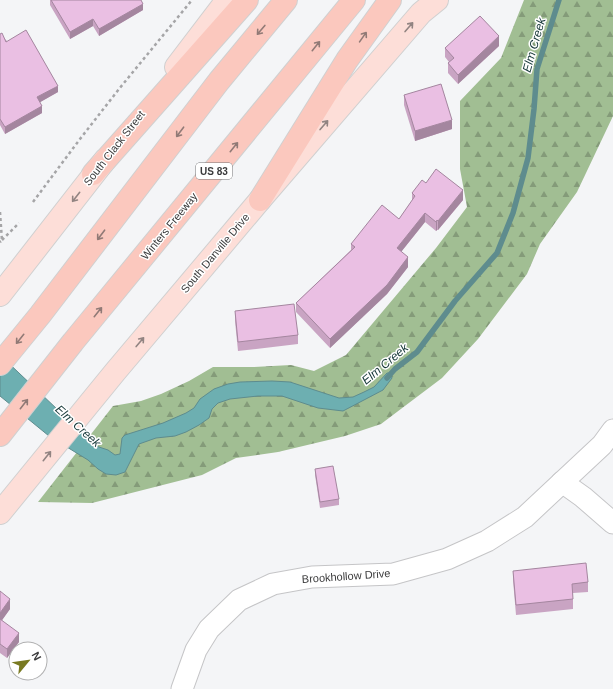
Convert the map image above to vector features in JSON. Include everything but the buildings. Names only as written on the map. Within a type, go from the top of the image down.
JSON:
[{"type":"highway","points":[[94,174],[247,0]]},
{"type":"highway","points":[[0,364],[40,315],[219,81],[286,0]]},
{"type":"highway","name":"Winters Freeway","points":[[0,435],[73,342],[354,0]]},
{"type":"highway","points":[[260,200],[347,60],[390,0]]},
{"type":"main road","name":"South Clack Street","points":[[4,290],[227,0]]},
{"type":"main road","name":"South Danville Drive","points":[[0,513],[115,372],[260,200],[421,14],[437,0]]},
{"type":"street","name":"Brookhollow Drive","points":[[182,689],[196,650],[209,629],[239,600],[273,584],[312,577],[393,574],[447,559],[487,541],[525,517],[602,445],[613,430]]},
{"type":"street","points":[[562,482],[583,497],[613,523]]},
{"type":"path","points":[[33,202],[119,89],[192,0]]},
{"type":"path","points":[[0,212],[2,240],[0,242]]},
{"type":"path","points":[[0,242],[18,223]]},
{"type":"green space","points":[[524,0],[613,0],[613,116],[577,192],[540,244],[527,274],[478,339],[442,378],[381,424],[345,436],[278,452],[236,458],[202,475],[92,503],[38,502],[113,406],[141,401],[161,394],[189,381],[213,367],[291,365],[314,371],[346,355],[436,248],[467,207],[460,169],[460,101],[501,58]]},
{"type":"water","points":[[0,355],[96,446],[108,450],[115,455],[120,454],[122,438],[125,435],[163,423],[186,413],[194,408],[200,399],[214,389],[228,384],[240,382],[290,382],[339,398],[353,397],[374,387],[387,373],[391,373],[392,378],[383,390],[343,411],[318,408],[282,396],[258,396],[230,399],[218,403],[212,409],[209,418],[186,432],[175,436],[156,438],[139,444],[125,472],[116,475],[106,474],[88,460],[49,436],[0,396]]},
{"type":"waterway","name":"Elm Creek","points":[[387,378],[395,369],[417,352],[455,301],[497,253],[513,213],[528,158],[537,69],[559,0]]}]
